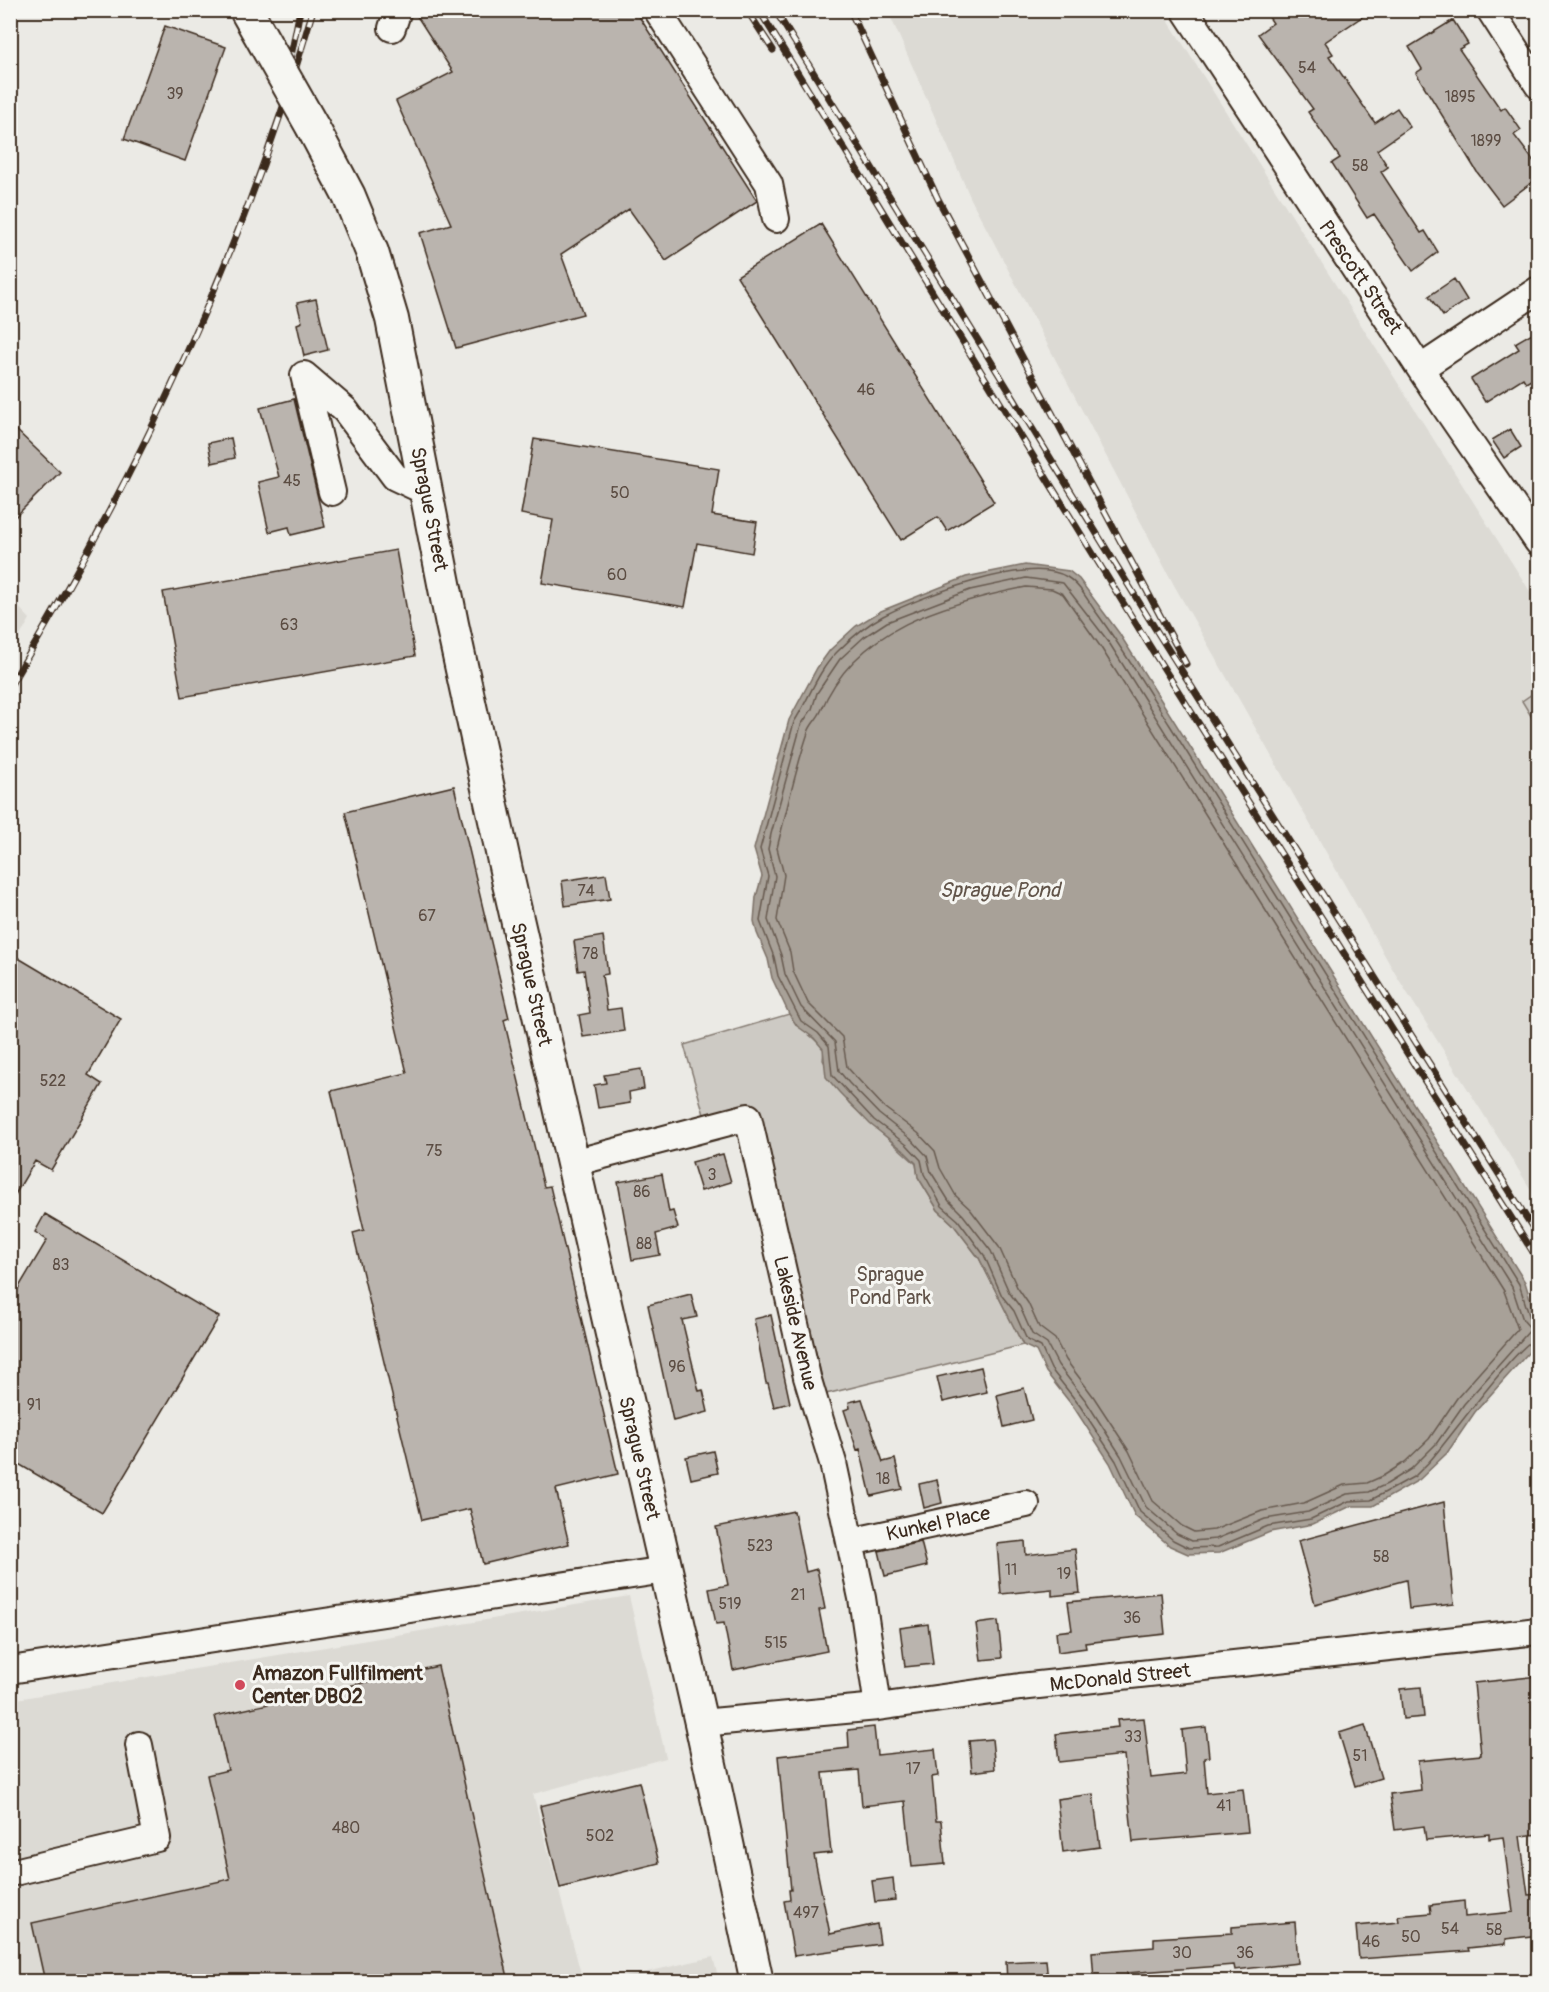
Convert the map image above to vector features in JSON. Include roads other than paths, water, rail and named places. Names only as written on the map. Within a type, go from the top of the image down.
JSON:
[{"type":"main road","name":"Sprague Street","points":[[246,10],[349,196],[383,285],[427,492],[456,645],[701,1723],[757,1982]]},
{"type":"street","points":[[657,10],[769,184],[776,219]]},
{"type":"street","name":"Prescott Street","points":[[1185,10],[1421,368],[1539,542]]},
{"type":"street","points":[[1490,10],[1539,85]]},
{"type":"street","points":[[1421,368],[1539,290]]},
{"type":"street","points":[[332,492],[304,375],[345,410],[395,477],[427,492]]},
{"type":"street","name":"Lakeside Avenue","points":[[573,1163],[748,1117],[807,1377],[833,1463],[862,1598],[878,1707]]},
{"type":"street","name":"Kunkel Place","points":[[850,1542],[1026,1504]]},
{"type":"street","points":[[10,1670],[665,1570]]},
{"type":"street","name":"McDonald Street","points":[[701,1723],[878,1707],[1020,1687],[1539,1631]]},
{"type":"street","points":[[10,1873],[157,1838],[139,1745]]},
{"type":"water","name":"Sprague Pond","points":[[1025,565],[1069,571],[1079,579],[1119,633],[1525,1282],[1538,1325],[1538,1342],[1475,1412],[1447,1453],[1419,1480],[1373,1506],[1351,1506],[1313,1524],[1270,1532],[1219,1553],[1188,1554],[1170,1546],[1135,1516],[1110,1463],[1075,1409],[1046,1372],[1036,1351],[1023,1345],[979,1258],[953,1224],[938,1210],[918,1177],[916,1163],[870,1124],[826,1077],[823,1049],[814,1038],[797,1026],[789,1014],[772,978],[768,959],[754,921],[756,897],[762,876],[754,849],[789,720],[817,668],[830,650],[856,626],[881,611],[966,577]]},
{"type":"railway","points":[[289,66],[300,10]]},
{"type":"railway","points":[[10,686],[102,524],[145,442],[184,358],[255,187],[286,99],[313,10]]},
{"type":"railway","points":[[747,10],[773,50]]},
{"type":"railway","points":[[759,10],[1149,645],[1538,1260]]},
{"type":"railway","points":[[775,10],[1161,638],[1538,1236]]},
{"type":"railway","points":[[850,10],[938,199],[1186,664]]},
{"type":"place","name":"Amazon Fullfilment Center DB02","points":[[240,1685]]},
{"type":"park label","name":"Sprague Pond Park","points":[[890,1286]]}]
